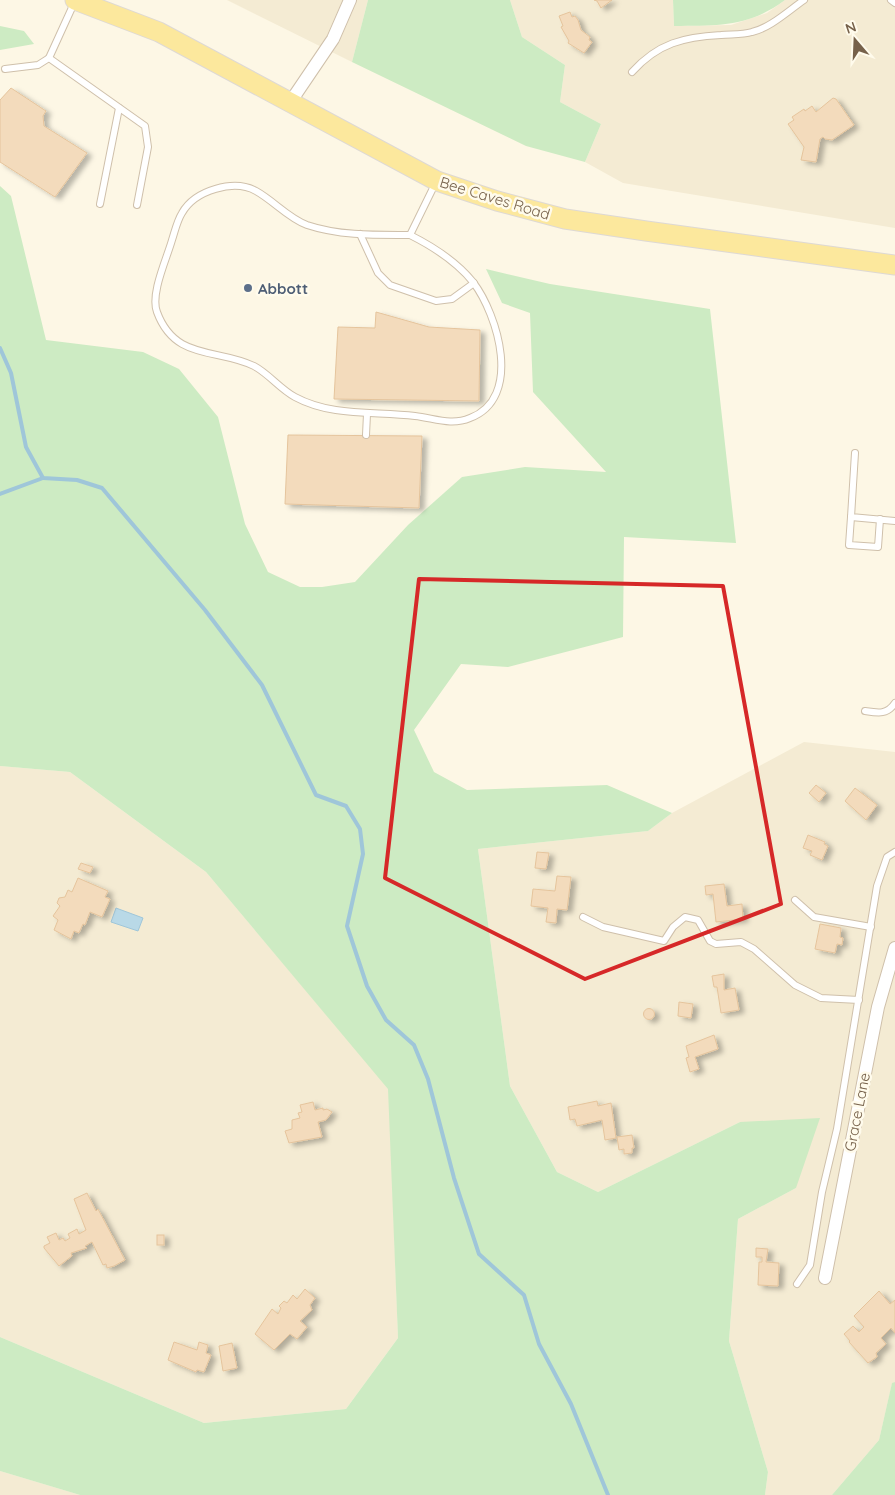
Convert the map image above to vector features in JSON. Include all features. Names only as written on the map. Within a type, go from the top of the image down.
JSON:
[{"type":"main road","name":"Bee Caves Road","points":[[75,0],[159,32],[289,104],[437,181],[497,201],[565,219],[895,264]]},
{"type":"street","points":[[289,104],[329,46],[350,0]]},
{"type":"street","name":"Grace Lane","points":[[825,1278],[878,1007],[895,948]]},
{"type":"lane","points":[[5,69],[38,65],[49,58],[75,0]]},
{"type":"lane","points":[[632,72],[645,60],[673,42],[696,36],[751,33],[763,28],[804,0]]},
{"type":"lane","points":[[891,0],[895,3]]},
{"type":"lane","points":[[49,58],[144,126],[148,147],[137,205]]},
{"type":"lane","points":[[100,204],[119,108]]},
{"type":"lane","points":[[410,235],[437,181]]},
{"type":"lane","points":[[241,185],[256,192],[306,224],[360,234],[410,235],[432,246],[457,265],[474,283],[489,310],[502,354],[499,388],[487,407],[471,418],[450,423],[415,416],[367,414],[323,408],[295,397],[256,367],[230,358],[202,354],[183,346],[167,330],[156,311],[156,290],[183,211],[201,195],[219,188],[241,185]]},
{"type":"lane","points":[[360,234],[378,273],[390,285],[436,302],[452,299],[474,283]]},
{"type":"lane","points":[[366,435],[367,414]]},
{"type":"lane","points":[[855,453],[849,545],[878,547],[880,519]]},
{"type":"lane","points":[[851,517],[895,521]]},
{"type":"lane","points":[[865,712],[882,714],[891,709],[895,703]]},
{"type":"lane","points":[[798,1284],[810,1265],[822,1192],[837,1129],[879,879],[887,856],[895,852]]},
{"type":"lane","points":[[795,900],[814,917],[871,927]]},
{"type":"lane","points":[[583,917],[603,927],[659,941],[667,938],[672,927],[685,917],[698,920],[710,941],[716,944],[741,942],[754,949],[795,985],[821,998],[859,1000]]},
{"type":"highlighted area","points":[[419,579],[723,586],[781,904],[585,979],[385,878]]},
{"type":"shaded area","points":[[227,0],[368,0],[352,62]]},
{"type":"shaded area","points":[[510,0],[673,0],[674,26],[731,25],[767,13],[785,0],[895,0],[895,228],[623,183],[585,162],[601,124],[560,102],[565,65],[522,37]]},
{"type":"shaded area","points":[[804,742],[895,752],[895,1382],[892,1384],[879,1440],[832,1495],[765,1495],[768,1472],[729,1341],[738,1219],[796,1188],[740,1122],[598,1192],[557,1172],[510,1086],[478,849],[648,831],[672,813]]},
{"type":"shaded area","points":[[0,766],[70,772],[206,872],[389,1089],[398,1338],[346,1409],[204,1423],[0,1337]]},
{"type":"shaded area","points":[[0,1471],[80,1495],[0,1495]]},
{"type":"green space","points":[[368,0],[510,0],[522,37],[565,65],[560,102],[601,124],[585,162],[526,146],[352,62]]},
{"type":"green space","points":[[673,0],[785,0],[758,16],[745,20],[719,25],[674,26]]},
{"type":"green space","points":[[0,26],[24,31],[34,44],[0,50]]},
{"type":"green space","points":[[0,186],[11,196],[46,340],[143,352],[179,369],[218,417],[245,524],[268,572],[300,587],[322,587],[355,582],[408,525],[462,477],[525,467],[606,472],[533,392],[530,313],[502,303],[486,269],[550,284],[710,309],[736,543],[624,537],[623,637],[508,667],[461,664],[414,730],[434,772],[467,790],[607,785],[672,813],[648,831],[478,849],[510,1086],[557,1172],[598,1192],[740,1122],[820,1118],[796,1188],[738,1219],[729,1341],[768,1472],[765,1495],[80,1495],[0,1471],[0,1337],[204,1423],[346,1409],[398,1338],[388,1089],[206,872],[70,772],[0,766]]},
{"type":"green space","points":[[895,1382],[895,1495],[832,1495],[879,1440],[892,1383]]},
{"type":"water","points":[[116,908],[143,918],[138,931],[111,922]]},
{"type":"building","points":[[594,0],[612,0],[601,8],[597,1]]},
{"type":"building","points":[[570,12],[572,17],[575,16],[578,20],[581,30],[590,37],[589,40],[592,42],[584,53],[568,43],[569,41],[561,27],[563,26],[559,16]]},
{"type":"building","points":[[11,88],[46,111],[43,116],[44,126],[87,153],[55,197],[0,162],[0,100]]},
{"type":"building","points":[[833,98],[836,99],[854,125],[832,140],[823,137],[820,139],[816,162],[801,160],[804,147],[788,124],[794,120],[792,117],[804,109],[805,111],[812,106],[816,112]]},
{"type":"building","points":[[376,312],[429,327],[480,330],[479,401],[334,399],[338,327],[375,328]]},
{"type":"building","points":[[288,435],[422,436],[419,508],[285,504]]},
{"type":"building","points":[[816,785],[826,793],[819,802],[809,793]]},
{"type":"building","points":[[855,788],[877,805],[866,820],[845,801]]},
{"type":"building","points":[[808,835],[825,842],[824,844],[828,846],[822,860],[810,855],[812,851],[803,848]]},
{"type":"building","points":[[537,852],[549,853],[546,869],[535,868]]},
{"type":"building","points":[[81,863],[93,867],[90,873],[78,869]]},
{"type":"building","points":[[557,876],[571,877],[567,910],[557,909],[556,923],[546,922],[548,908],[531,906],[533,889],[555,891]]},
{"type":"building","points":[[78,878],[108,891],[105,897],[110,899],[102,917],[90,912],[85,925],[83,924],[79,933],[74,931],[71,939],[54,930],[58,920],[53,916],[60,906],[57,903],[59,898],[65,897],[68,890],[72,892]]},
{"type":"building","points":[[724,884],[727,906],[742,904],[743,919],[716,922],[713,894],[706,895],[705,886]]},
{"type":"building","points":[[820,924],[841,928],[840,937],[843,938],[842,945],[837,944],[835,953],[815,949]]},
{"type":"building","points":[[724,974],[724,990],[735,988],[739,1010],[721,1013],[717,987],[714,987],[712,976]]},
{"type":"building","points":[[679,1002],[693,1004],[691,1018],[678,1016]]},
{"type":"building","points":[[649,1008],[655,1014],[649,1020],[643,1014]]},
{"type":"building","points":[[714,1035],[718,1049],[695,1057],[699,1069],[690,1072],[686,1058],[689,1057],[686,1046]]},
{"type":"building","points":[[597,1101],[598,1106],[611,1103],[616,1138],[605,1140],[602,1120],[577,1126],[575,1119],[570,1120],[568,1107]]},
{"type":"building","points":[[313,1102],[315,1110],[323,1108],[323,1110],[327,1109],[332,1112],[326,1120],[318,1122],[322,1137],[289,1143],[285,1131],[292,1129],[292,1120],[300,1118],[298,1113],[302,1112],[300,1105]]},
{"type":"building","points":[[632,1135],[634,1148],[632,1148],[632,1153],[624,1154],[624,1149],[619,1150],[617,1137]]},
{"type":"building","points":[[87,1193],[96,1211],[98,1209],[125,1260],[107,1268],[106,1264],[103,1265],[92,1242],[85,1246],[87,1248],[71,1253],[72,1256],[59,1266],[44,1248],[44,1246],[50,1243],[47,1237],[56,1233],[59,1240],[63,1238],[65,1241],[70,1238],[68,1234],[77,1229],[79,1234],[86,1230],[74,1199]]},
{"type":"building","points":[[157,1235],[164,1235],[164,1245],[157,1245]]},
{"type":"building","points":[[756,1248],[768,1249],[766,1262],[779,1263],[778,1286],[758,1285],[759,1262],[762,1262],[762,1257],[756,1257]]},
{"type":"building","points":[[305,1289],[315,1298],[310,1305],[312,1310],[300,1321],[307,1327],[297,1339],[290,1334],[274,1350],[255,1334],[272,1309],[278,1314],[281,1308],[279,1306],[284,1301],[287,1303],[293,1295],[297,1299]]},
{"type":"building","points":[[879,1291],[890,1304],[895,1300],[895,1333],[891,1328],[881,1338],[886,1344],[876,1353],[877,1357],[868,1363],[844,1334],[853,1326],[859,1332],[864,1327],[854,1316]]},
{"type":"building","points":[[174,1342],[197,1350],[199,1342],[208,1345],[206,1353],[211,1355],[204,1372],[197,1370],[196,1372],[168,1360]]},
{"type":"building","points":[[232,1343],[237,1368],[223,1371],[219,1346]]},
{"type":"waterway","points":[[0,348],[11,373],[26,447],[43,478],[77,480],[102,488],[205,610],[262,685],[316,795],[346,806],[360,829],[363,854],[347,926],[367,986],[386,1020],[414,1045],[428,1079],[454,1178],[479,1254],[524,1295],[539,1344],[571,1404],[608,1495]]},
{"type":"waterway","points":[[0,494],[43,478]]},
{"type":"place","name":"Abbott","points":[[248,288]]}]
